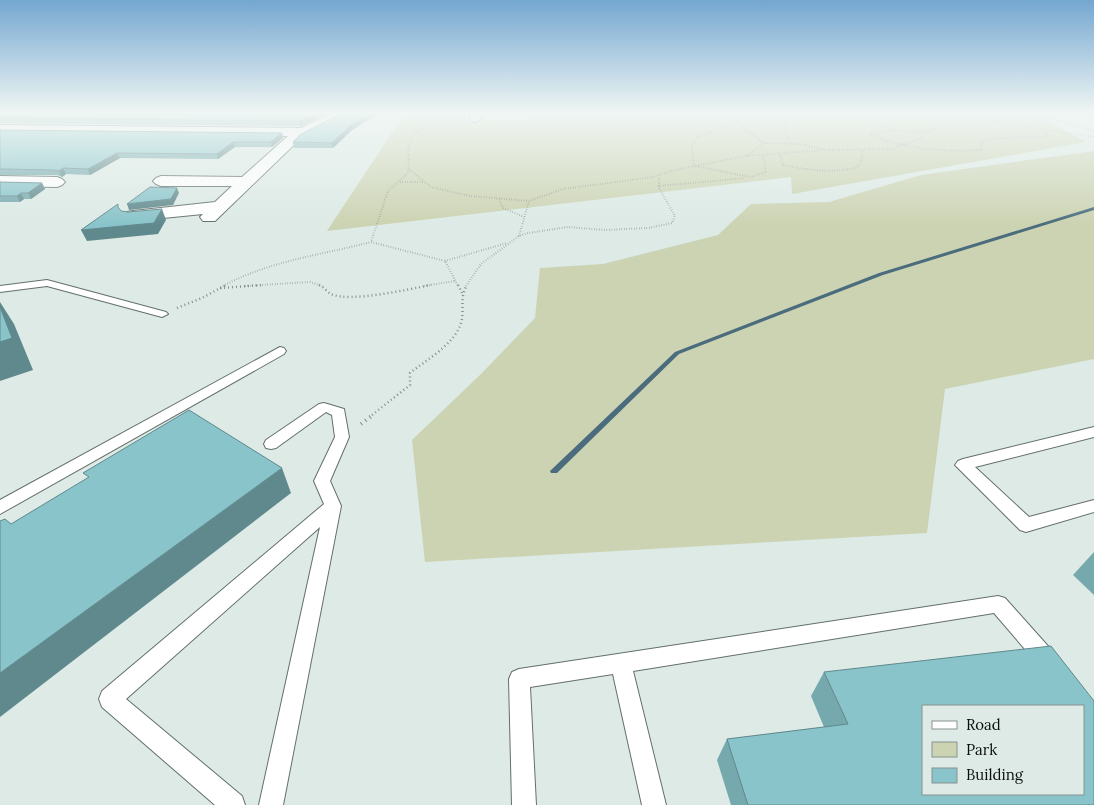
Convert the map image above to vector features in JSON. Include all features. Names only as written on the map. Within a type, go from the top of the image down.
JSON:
[{"type":"street","points":[[133,216],[214,212],[280,151]]},
{"type":"street","points":[[0,181],[57,182]]},
{"type":"street","points":[[161,181],[245,182]]},
{"type":"lane","points":[[0,289],[48,283],[162,314]]},
{"type":"lane","points":[[0,508],[280,352]]},
{"type":"lane","points":[[270,444],[324,408],[339,412],[342,437],[322,481],[333,506],[271,805]]},
{"type":"lane","points":[[1094,432],[963,465],[1026,525],[1094,506]]},
{"type":"lane","points":[[233,805],[110,699],[333,506]]},
{"type":"lane","points":[[524,805],[519,679],[998,604],[1062,677]]},
{"type":"lane","points":[[621,663],[654,805]]},
{"type":"path","points":[[371,242],[389,190],[405,178],[409,169],[408,151]]},
{"type":"path","points":[[692,151],[694,166]]},
{"type":"path","points":[[745,156],[753,151]]},
{"type":"path","points":[[409,169],[430,187],[470,196],[529,201],[570,188],[659,177],[670,171],[745,156],[780,155],[821,151]]},
{"type":"path","points":[[780,155],[783,165],[847,171],[858,167],[863,155],[861,151]]},
{"type":"path","points":[[658,186],[751,178],[766,172],[763,155]]},
{"type":"path","points":[[694,166],[751,178]]},
{"type":"path","points":[[342,437],[410,385],[410,373],[452,339],[461,323],[462,293],[481,264],[519,236],[528,233],[568,227],[604,230],[648,228],[672,224],[675,216],[658,186],[659,177]]},
{"type":"path","points":[[400,182],[424,182]]},
{"type":"path","points":[[498,199],[503,208],[524,217]]},
{"type":"path","points":[[519,236],[529,201]]},
{"type":"path","points":[[162,314],[202,298],[244,275],[260,269],[371,242],[445,261],[510,242]]},
{"type":"path","points":[[445,261],[462,293]]},
{"type":"path","points":[[220,288],[310,282],[322,286],[330,294],[342,298],[379,294],[455,281]]},
{"type":"green space","points":[[380,151],[1038,151],[792,194],[791,177],[327,231]]},
{"type":"green space","points":[[1094,151],[1094,359],[945,389],[927,533],[425,562],[412,440],[481,374],[535,318],[540,268],[603,264],[718,235],[751,204],[829,202],[921,175]]},
{"type":"building","points":[[0,151],[222,151],[217,154],[117,153],[88,169],[63,168],[59,171],[0,169]]},
{"type":"building","points":[[0,182],[42,183],[28,193],[21,193],[17,196],[0,196]]},
{"type":"building","points":[[150,187],[177,188],[171,199],[127,204]]},
{"type":"building","points":[[118,204],[121,211],[128,212],[162,209],[154,223],[81,230]]},
{"type":"building","points":[[0,307],[12,338],[0,342]]},
{"type":"building","points":[[189,410],[282,468],[0,673],[0,521],[5,519],[11,524],[89,477],[83,473]]},
{"type":"building","points":[[1051,646],[1094,701],[1094,805],[748,805],[727,739],[848,724],[824,672]]},
{"type":"waterway","points":[[554,471],[677,353],[881,274],[1094,208]]}]
